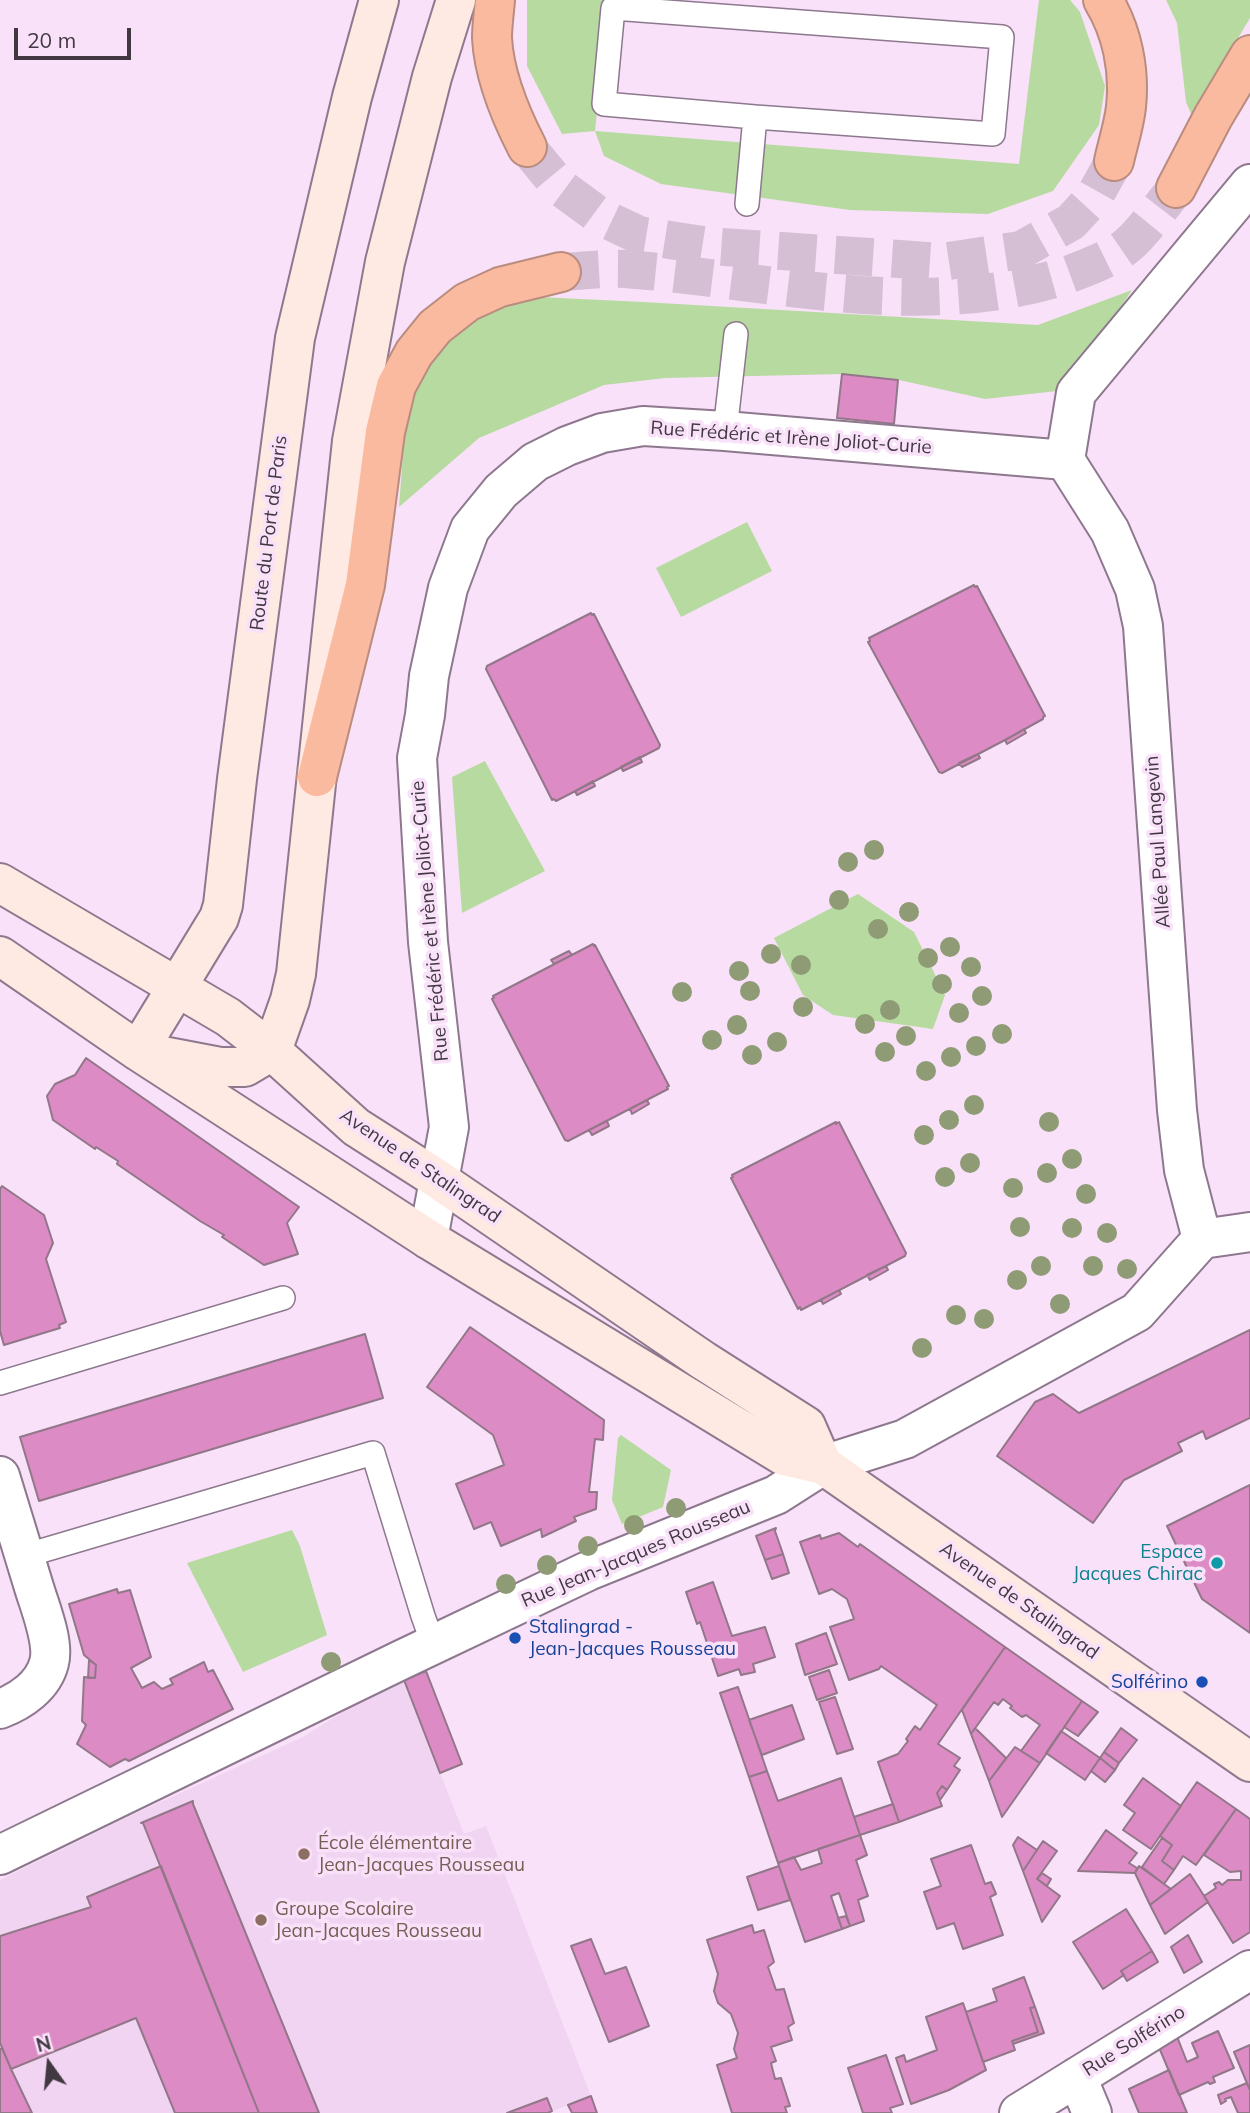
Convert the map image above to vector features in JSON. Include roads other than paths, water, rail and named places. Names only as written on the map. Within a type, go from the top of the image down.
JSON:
[{"type":"highway","points":[[495,0],[492,39],[500,80],[511,116],[527,147]]},
{"type":"highway","points":[[1103,0],[1111,13],[1125,57],[1126,107],[1114,161]]},
{"type":"highway","points":[[1176,188],[1213,117],[1250,55]]},
{"type":"highway","points":[[317,778],[365,585],[386,432],[396,386],[414,353],[435,327],[467,302],[500,287],[561,272]]},
{"type":"main road","name":"Route du Port de Paris","points":[[138,1051],[219,918],[223,905],[295,338],[352,97],[379,0]]},
{"type":"main road","points":[[138,1051],[220,1067],[245,1067],[272,1051],[290,1000],[296,974],[355,428],[385,262],[432,77],[456,0]]},
{"type":"main road","name":"Avenue de Stalingrad","points":[[0,884],[228,1017],[272,1051],[356,1127],[439,1180],[704,1361],[806,1426],[823,1465]]},
{"type":"main road","name":"Avenue de Stalingrad","points":[[0,956],[138,1051],[428,1239],[784,1456],[823,1465],[1250,1762]]},
{"type":"street","points":[[1065,460],[1076,393],[1250,184]]},
{"type":"street","name":"Rue Frédéric et Irène Joliot-Curie","points":[[428,1239],[449,1127],[428,942],[417,758],[429,676],[448,588],[470,529],[501,491],[535,462],[567,446],[602,433],[643,426],[1065,460]]},
{"type":"street","name":"Allée Paul Langevin","points":[[1065,460],[1110,531],[1135,589],[1143,626],[1177,1118],[1184,1170],[1202,1239]]},
{"type":"street","points":[[1202,1239],[1250,1232]]},
{"type":"street","name":"Rue Jean-Jacques Rousseau","points":[[0,1855],[587,1572],[776,1495],[823,1465],[905,1439],[1137,1312],[1202,1239]]},
{"type":"street","points":[[0,1476],[49,1640],[50,1662],[35,1687],[20,1699],[0,1709]]},
{"type":"street","name":"Rue Solférino","points":[[1019,2113],[1250,1970]]},
{"type":"street","points":[[1077,2077],[1092,2113]]},
{"type":"lane","points":[[613,8],[1002,37],[993,134],[755,117],[604,104],[613,8]]},
{"type":"lane","points":[[747,204],[755,117]]},
{"type":"lane","points":[[725,431],[736,334]]},
{"type":"lane","points":[[0,1383],[284,1298]]},
{"type":"lane","points":[[24,1556],[373,1454],[433,1644]]},
{"type":"tunnel","points":[[527,147],[560,187],[601,217],[639,235],[708,246],[942,262],[1021,250],[1071,222],[1094,197],[1114,161]]},
{"type":"tunnel","points":[[561,272],[625,269],[847,294],[902,297],[1013,289],[1067,275],[1115,254],[1140,233],[1176,188]]},
{"type":"place","name":"Espace Jacques Chirac","points":[[1217,1563]]},
{"type":"place","name":"Stalingrad - Jean-Jacques Rousseau","points":[[515,1638]]},
{"type":"place","name":"Solférino","points":[[1202,1682]]},
{"type":"place","name":"École élémentaire Jean-Jacques Rousseau","points":[[304,1854]]},
{"type":"place","name":"Groupe Scolaire Jean-Jacques Rousseau","points":[[261,1920]]}]
